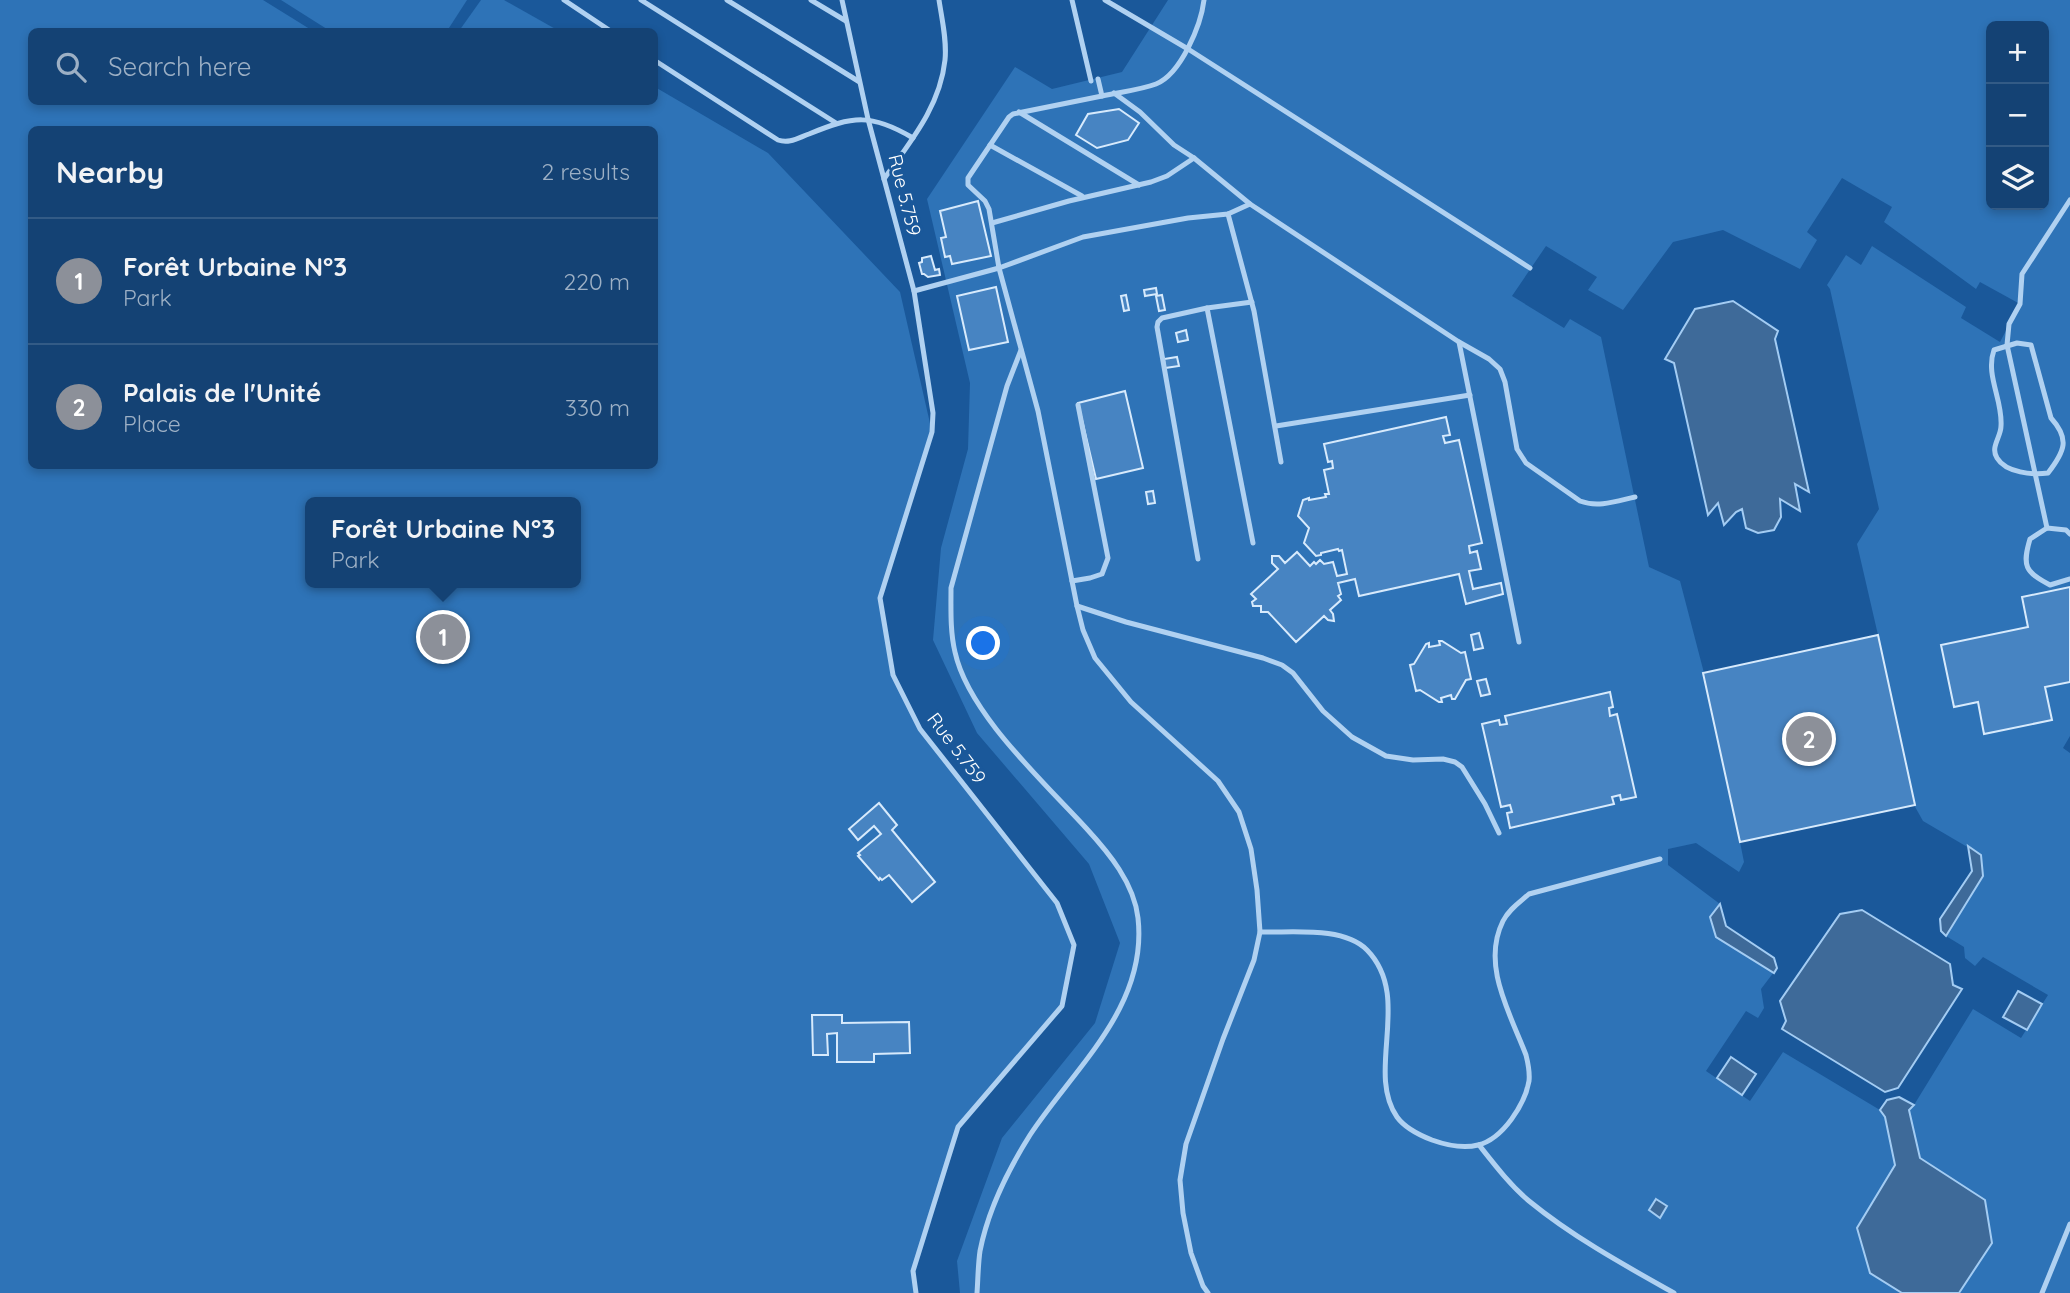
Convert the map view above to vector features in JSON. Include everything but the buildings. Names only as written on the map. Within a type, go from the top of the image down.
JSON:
[{"type":"lane","points":[[564,0],[606,28]]},
{"type":"lane","points":[[641,0],[836,123]]},
{"type":"lane","points":[[727,0],[859,81]]},
{"type":"lane","points":[[811,0],[846,21]]},
{"type":"lane","name":"Rue 5.759","points":[[842,0],[868,119],[914,291],[933,413],[932,432],[880,598],[893,675],[920,729],[1057,903],[1074,945],[1062,1006],[958,1127],[913,1271],[916,1293]]},
{"type":"lane","points":[[884,179],[933,105],[942,82],[945,37],[939,0]]},
{"type":"lane","points":[[1072,0],[1094,80],[1102,96]]},
{"type":"lane","points":[[1105,0],[1188,49],[1530,268]]},
{"type":"lane","points":[[1204,0],[1188,49],[1169,76],[1156,84],[1019,112],[1009,117],[968,178],[968,185],[985,201],[989,209],[999,268],[1038,411],[1083,630],[1095,658],[1112,681],[1131,702],[1218,780],[1239,813],[1251,849],[1260,932],[1254,960],[1186,1144],[1180,1180],[1191,1253],[1208,1293]]},
{"type":"lane","points":[[658,63],[778,140],[790,141],[836,123],[868,119],[887,124],[913,138]]},
{"type":"lane","points":[[1114,93],[1140,112],[1174,145],[1250,204],[1458,342],[1489,359],[1500,369],[1505,382],[1517,449],[1525,463],[1580,502],[1589,505],[1602,505],[1635,497]]},
{"type":"lane","points":[[1019,112],[1140,185]]},
{"type":"lane","points":[[990,145],[1083,197]]},
{"type":"lane","points":[[992,223],[1083,197],[1140,185],[1167,176],[1194,158]]},
{"type":"lane","points":[[2047,528],[2007,345],[2009,324],[2020,304],[2022,274],[2070,200]]},
{"type":"lane","points":[[914,291],[999,268],[1083,237],[1188,218],[1228,214],[1250,204]]},
{"type":"lane","points":[[1228,214],[1252,302],[1281,462]]},
{"type":"lane","points":[[1198,559],[1158,322],[1162,318],[1207,308],[1252,302]]},
{"type":"lane","points":[[1207,308],[1253,543]]},
{"type":"lane","points":[[1458,342],[1519,642]]},
{"type":"lane","points":[[2017,343],[2031,345],[2051,418],[2060,426],[2066,437],[2060,458],[2048,472],[2035,475],[2012,469],[1997,459],[1994,449],[2001,426],[1990,362],[1994,350],[2017,343]]},
{"type":"lane","points":[[977,1293],[981,1251],[995,1200],[1030,1135],[1108,1031],[1128,993],[1138,954],[1138,918],[1130,891],[1110,854],[992,724],[967,683],[955,653],[951,623],[951,588],[1007,386],[1021,350]]},
{"type":"lane","points":[[1276,426],[1470,395]]},
{"type":"lane","points":[[1072,581],[1090,579],[1102,574],[1108,558],[1078,405]]},
{"type":"lane","points":[[2070,534],[2066,530],[2047,528],[2030,539],[2025,558],[2032,576],[2050,584],[2070,579]]},
{"type":"lane","points":[[1077,606],[1282,665],[1293,673],[1336,724],[1352,737],[1386,756],[1413,760],[1443,760],[1462,766],[1499,832]]},
{"type":"lane","points":[[1260,932],[1337,934],[1353,939],[1364,947],[1377,961],[1386,984],[1386,1083],[1389,1101],[1398,1118],[1418,1135],[1447,1146],[1479,1145],[1496,1135],[1512,1118],[1522,1101],[1529,1080],[1526,1055],[1496,980],[1496,940],[1503,920],[1514,906],[1529,894],[1660,859]]},
{"type":"lane","points":[[1479,1145],[1502,1174],[1528,1200],[1608,1256],[1674,1293]]},
{"type":"lane","points":[[2042,1293],[2070,1224]]},
{"type":"shaded area","points":[[0,0],[263,0],[308,28],[28,28],[28,105],[658,105],[658,89],[768,153],[900,292],[932,432],[881,598],[893,675],[920,729],[1057,903],[1074,945],[1062,1006],[958,1127],[913,1271],[916,1293],[0,1293]]},
{"type":"shaded area","points":[[281,0],[467,0],[449,28],[325,28]]},
{"type":"shaded area","points":[[481,0],[504,0],[554,28],[461,28]]},
{"type":"shaded area","points":[[1168,0],[2070,0],[2070,736],[2063,748],[2070,753],[2070,1293],[1959,1293],[1992,1243],[1985,1200],[1920,1158],[1909,1110],[1973,1009],[2021,1038],[2048,995],[1983,957],[1975,966],[1965,958],[1964,947],[1946,936],[1983,876],[1981,855],[1923,821],[1914,805],[1740,842],[1744,862],[1739,872],[1696,843],[1668,849],[1668,865],[1720,904],[1726,926],[1774,958],[1777,968],[1761,989],[1764,1008],[1758,1018],[1746,1011],[1706,1071],[1750,1101],[1783,1052],[1880,1110],[1885,1117],[1895,1165],[1857,1228],[1870,1273],[1902,1293],[960,1293],[957,1261],[1002,1138],[1095,1023],[1120,943],[1089,864],[977,733],[933,640],[941,548],[968,449],[970,383],[927,199],[1015,67],[1052,89],[1122,72]],"holes":[[[1842,178],[1892,207],[1884,222],[1976,289],[1980,282],[2020,304],[2000,342],[1961,318],[1966,307],[1872,246],[1861,265],[1846,255],[1827,285],[1879,509],[1857,544],[1878,635],[1704,673],[1680,581],[1649,567],[1601,337],[1570,319],[1564,328],[1512,296],[1546,246],[1597,277],[1588,290],[1623,310],[1673,242],[1723,230],[1800,269],[1817,240],[1807,232]]]},
{"type":"shaded area","points":[[1733,301],[1778,331],[1775,339],[1809,492],[1795,484],[1800,511],[1780,499],[1781,517],[1774,530],[1758,533],[1746,528],[1742,509],[1724,525],[1718,503],[1708,515],[1674,363],[1665,359],[1695,309]]},
{"type":"shaded area","points":[[1968,846],[1981,855],[1983,876],[1946,936],[1941,931],[1940,919],[1972,871]]},
{"type":"shaded area","points":[[1720,904],[1726,926],[1774,958],[1777,968],[1774,973],[1716,937],[1710,917]]},
{"type":"shaded area","points":[[1862,910],[1950,964],[1953,985],[1962,989],[1898,1088],[1885,1092],[1782,1029],[1786,1021],[1780,1001],[1840,914]]},
{"type":"shaded area","points":[[2018,991],[2042,1004],[2027,1030],[2003,1017]]},
{"type":"shaded area","points":[[1731,1057],[1756,1074],[1742,1095],[1717,1078]]},
{"type":"shaded area","points":[[1899,1097],[1914,1105],[1909,1110],[1920,1158],[1985,1200],[1992,1243],[1959,1293],[1902,1293],[1870,1273],[1857,1228],[1895,1165],[1885,1117],[1880,1110],[1887,1100]]},
{"type":"shaded area","points":[[1656,1199],[1667,1206],[1660,1218],[1649,1210]]},
{"type":"place","name":"Forêt Urbaine N°3","points":[[443,637]]},
{"type":"place","name":"Palais de l'Unité","points":[[1809,739]]}]
